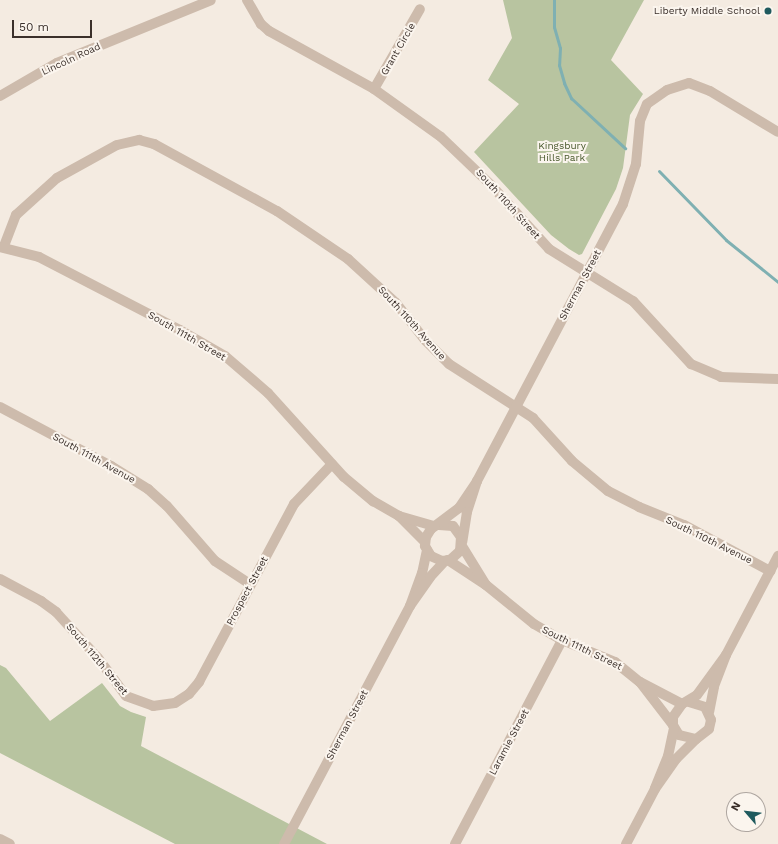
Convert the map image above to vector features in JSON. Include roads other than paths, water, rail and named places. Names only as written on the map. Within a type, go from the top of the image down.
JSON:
[{"type":"street","name":"Lincoln Road","points":[[0,96],[57,63],[211,0]]},
{"type":"street","name":"South 110th Street","points":[[247,0],[261,24],[273,34],[374,89],[455,150],[491,185],[549,249],[586,273],[609,284],[633,301],[678,353],[698,369],[732,379],[778,379]]},
{"type":"street","name":"Grant Circle","points":[[374,89],[420,9]]},
{"type":"street","name":"Sherman Street","points":[[437,526],[459,508],[477,481],[632,183],[640,146],[640,121],[647,104],[667,90],[689,83],[710,90],[778,132]]},
{"type":"street","name":"South 110th Avenue","points":[[2,246],[16,214],[57,178],[117,145],[134,141],[150,142],[261,202],[329,245],[383,290],[449,364],[540,424],[572,461],[608,491],[639,507],[684,525],[770,571]]},
{"type":"street","name":"South 111th Street","points":[[2,246],[39,257],[180,330],[225,356],[268,393],[332,464],[363,493],[399,516],[426,546]]},
{"type":"street","name":"South 111th Avenue","points":[[0,407],[111,466],[148,489],[167,506],[214,561],[250,584]]},
{"type":"street","name":"Prospect Street","points":[[158,707],[179,701],[196,686],[294,504],[332,464]]},
{"type":"street","name":"Sherman Street","points":[[462,544],[467,512],[477,481]]},
{"type":"street","name":"South 111th Street","points":[[399,516],[437,526]]},
{"type":"street","points":[[437,526],[453,526],[459,533],[462,544],[458,555],[447,561],[434,559],[426,546],[428,532],[437,526]]},
{"type":"street","name":"South 111th Street","points":[[462,544],[486,585]]},
{"type":"street","name":"Sherman Street","points":[[410,606],[422,574],[426,546]]},
{"type":"street","points":[[626,844],[655,789],[668,756],[676,710],[704,687],[726,655],[778,556]]},
{"type":"street","name":"Sherman Street","points":[[284,844],[410,606],[430,577],[447,561]]},
{"type":"street","name":"South 111th Street","points":[[447,561],[486,585],[522,616],[562,640],[616,662],[640,682],[674,727]]},
{"type":"street","name":"South 112th Street","points":[[0,579],[41,601],[56,612],[98,658],[126,696],[137,702],[158,707]]},
{"type":"street","name":"Laramie Street","points":[[455,844],[562,640]]},
{"type":"street","points":[[655,789],[676,759],[696,739],[709,729],[709,712],[714,687],[726,655]]},
{"type":"street","name":"South 111th Street","points":[[640,682],[685,703]]},
{"type":"street","points":[[685,703],[700,704],[709,712]]},
{"type":"street","points":[[674,727],[684,738],[696,739]]},
{"type":"street","points":[[0,838],[10,844]]},
{"type":"waterway","points":[[554,0],[554,27],[560,48],[559,65],[564,83],[571,98],[625,148]]},
{"type":"waterway","points":[[659,171],[726,240],[778,282]]},
{"type":"place","name":"Liberty Middle School","points":[[768,11]]},
{"type":"park label","name":"Kingsbury Hills Park","points":[[562,150]]}]
